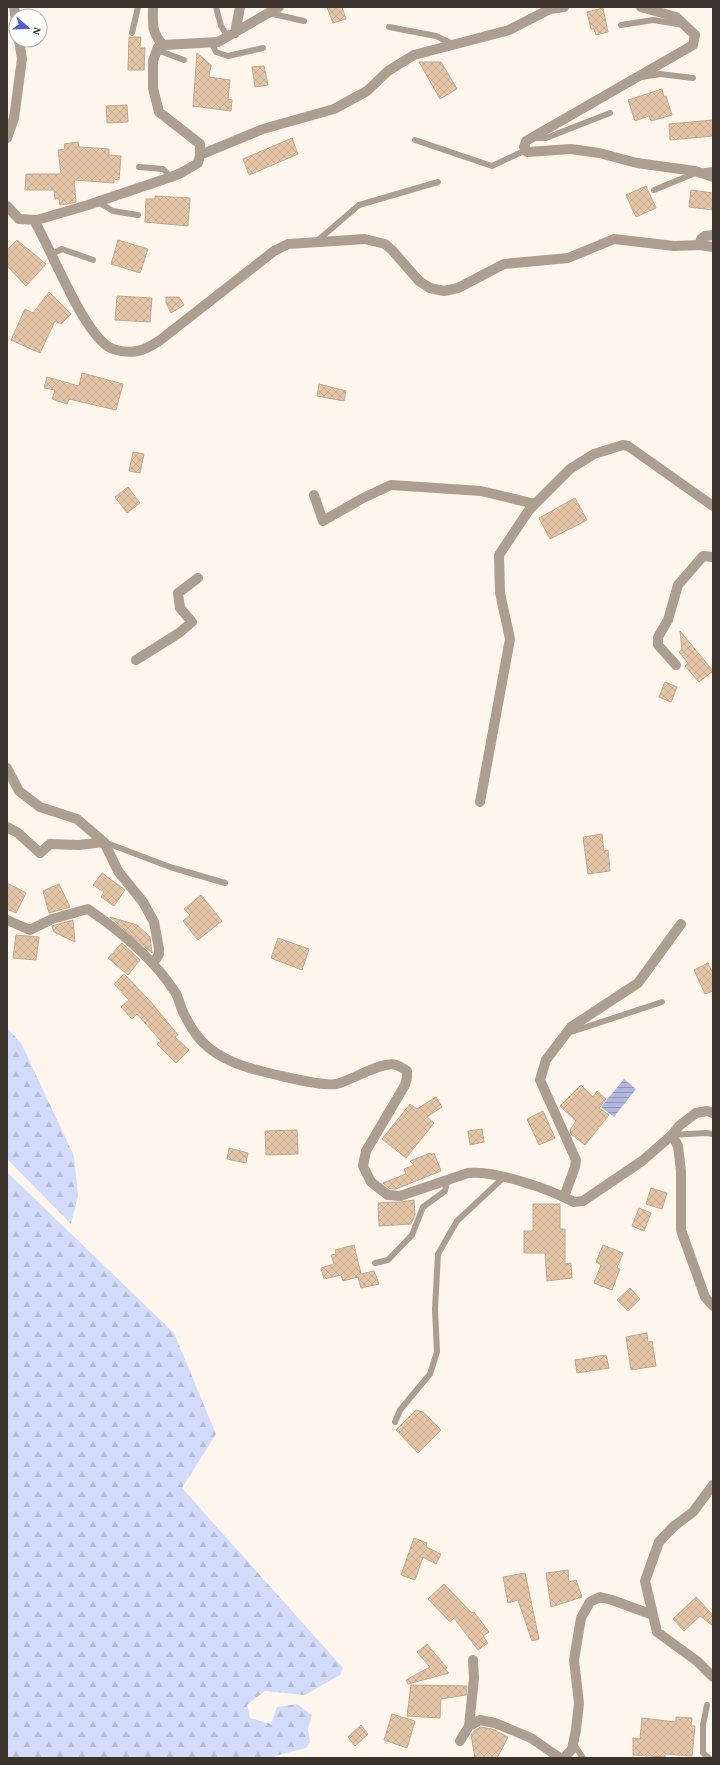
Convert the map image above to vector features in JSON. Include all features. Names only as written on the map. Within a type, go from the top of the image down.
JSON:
[{"type":"street","points":[[154,7],[153,22],[155,37],[160,47]]},
{"type":"street","points":[[232,35],[240,7]]},
{"type":"street","points":[[160,47],[218,42],[279,7]]},
{"type":"street","points":[[200,155],[263,129],[334,109],[367,91],[388,71],[414,55],[509,30],[550,9],[564,7]]},
{"type":"street","points":[[641,7],[676,17],[695,35],[693,45],[526,141],[524,148],[527,152],[571,149],[599,153],[637,163],[698,172],[713,177]]},
{"type":"street","points":[[7,206],[19,219],[37,220],[98,202],[181,174],[198,163],[200,144],[163,116],[158,108],[153,88],[153,61],[160,47]]},
{"type":"street","points":[[7,138],[14,118],[22,59],[20,48]]},
{"type":"street","points":[[37,220],[36,224],[81,314],[104,343],[112,349],[132,352],[145,350],[159,341],[274,251],[288,244],[365,239],[385,244],[419,281],[430,288],[444,292],[458,288],[504,264],[568,258],[614,239],[674,246],[700,245],[713,247]]},
{"type":"street","points":[[700,245],[701,239],[713,235]]},
{"type":"street","points":[[480,802],[510,639],[500,593],[499,554],[529,510],[570,469],[594,454],[623,445],[628,446],[713,506]]},
{"type":"street","points":[[314,495],[323,521],[363,498],[391,485],[481,491],[535,504]]},
{"type":"street","points":[[676,665],[658,644],[658,638],[668,620],[678,585],[703,556],[713,557]]},
{"type":"street","points":[[136,660],[179,633],[192,622],[180,608],[178,593],[198,578]]},
{"type":"street","points":[[7,768],[19,792],[40,807],[78,819],[104,842],[118,870],[143,902],[154,922],[159,954],[153,964]]},
{"type":"street","points":[[7,827],[18,833],[40,853],[50,844],[79,845],[104,842]]},
{"type":"street","points":[[7,920],[30,930],[52,919],[88,909],[114,927],[153,964],[176,993],[192,1030],[204,1045],[218,1055],[234,1063],[283,1076],[324,1084],[336,1084],[383,1066],[396,1064],[407,1071],[405,1085],[366,1151],[363,1166],[371,1182],[388,1195],[400,1196],[468,1173],[476,1172],[516,1180],[574,1202],[583,1202],[642,1161],[672,1135],[679,1126],[696,1113],[706,1111],[713,1113]]},
{"type":"street","points":[[564,1197],[575,1168],[576,1160],[540,1080],[546,1060],[571,1027],[638,982],[681,924]]},
{"type":"street","points":[[672,1135],[678,1146],[681,1230],[705,1297],[713,1306]]},
{"type":"street","points":[[713,1485],[694,1512],[673,1527],[659,1542],[645,1581],[658,1632],[697,1661],[713,1677]]},
{"type":"street","points":[[564,1758],[572,1746],[579,1703],[574,1660],[581,1618],[590,1602],[600,1597],[653,1615]]},
{"type":"street","points":[[460,1741],[469,1726],[474,1678],[473,1660]]},
{"type":"street","points":[[466,1671],[468,1670],[474,1678]]},
{"type":"street","points":[[469,1726],[480,1720],[495,1723],[531,1738],[560,1758]]},
{"type":"lane","points":[[132,33],[138,7]]},
{"type":"lane","points":[[216,7],[221,26],[232,35]]},
{"type":"lane","points":[[269,13],[304,21]]},
{"type":"lane","points":[[621,24],[653,20],[685,25]]},
{"type":"lane","points":[[389,27],[436,36],[454,45]]},
{"type":"lane","points":[[211,42],[216,52],[228,56],[263,48]]},
{"type":"lane","points":[[160,47],[184,60]]},
{"type":"lane","points":[[637,77],[660,74],[693,78]]},
{"type":"lane","points":[[532,138],[546,138],[610,113]]},
{"type":"lane","points":[[415,140],[492,166],[526,150]]},
{"type":"lane","points":[[139,167],[163,169],[171,177]]},
{"type":"lane","points":[[654,190],[698,172],[713,170]]},
{"type":"lane","points":[[316,242],[360,205],[438,182]]},
{"type":"lane","points":[[98,202],[114,211],[138,215]]},
{"type":"lane","points":[[52,254],[62,250],[93,260]]},
{"type":"lane","points":[[104,842],[170,867],[225,883]]},
{"type":"lane","points":[[566,1034],[662,1002]]},
{"type":"lane","points":[[672,1135],[713,1134]]},
{"type":"lane","points":[[395,1422],[400,1410],[430,1374],[437,1352],[436,1309],[438,1254],[457,1221],[503,1178]]},
{"type":"lane","points":[[375,1263],[388,1260],[412,1235],[423,1207],[446,1191],[446,1180]]},
{"type":"lane","points":[[707,1705],[702,1725],[703,1753],[709,1758]]},
{"type":"lane","points":[[572,1746],[582,1758]]},
{"type":"green space","points":[[7,1028],[21,1043],[74,1156],[78,1196],[71,1224],[7,1159]]},
{"type":"green space","points":[[7,1172],[174,1333],[216,1434],[182,1488],[343,1668],[340,1675],[305,1695],[265,1691],[247,1705],[250,1718],[271,1724],[277,1707],[297,1704],[312,1715],[308,1729],[310,1742],[306,1748],[275,1756],[275,1758],[7,1758]]},
{"type":"shaded area","points":[[624,1079],[636,1089],[614,1117],[601,1107]]},
{"type":"building","points":[[327,7],[342,7],[346,19],[333,23]]},
{"type":"building","points":[[603,8],[608,32],[596,35],[594,29],[591,29],[587,12]]},
{"type":"building","points":[[129,37],[141,37],[140,48],[145,48],[144,70],[128,70]]},
{"type":"building","points":[[197,53],[211,65],[209,77],[230,80],[228,99],[232,100],[231,111],[193,106]]},
{"type":"building","points":[[419,62],[441,62],[457,89],[440,99]]},
{"type":"building","points":[[264,66],[268,85],[255,87],[252,67]]},
{"type":"building","points":[[662,89],[664,97],[666,96],[672,115],[651,121],[649,116],[635,121],[628,100]]},
{"type":"building","points":[[127,105],[128,122],[107,123],[106,106]]},
{"type":"building","points":[[713,120],[713,136],[670,140],[669,124]]},
{"type":"building","points":[[292,138],[298,154],[249,175],[243,159]]},
{"type":"building","points":[[78,142],[79,147],[109,149],[109,155],[121,156],[119,180],[114,179],[114,183],[74,180],[76,202],[60,205],[59,199],[55,199],[54,190],[25,190],[26,174],[61,174],[58,150],[65,149],[64,144]]},
{"type":"building","points":[[646,186],[656,208],[636,217],[626,195]]},
{"type":"building","points":[[691,190],[713,193],[713,210],[689,207]]},
{"type":"building","points":[[155,196],[190,198],[188,226],[145,222],[146,199],[155,199]]},
{"type":"building","points":[[17,240],[46,264],[26,286],[7,266],[7,250]]},
{"type":"building","points":[[118,240],[148,249],[140,273],[111,264]]},
{"type":"building","points":[[49,292],[71,314],[61,324],[55,321],[40,353],[11,340],[25,309],[33,313]]},
{"type":"building","points":[[117,296],[152,298],[150,322],[115,320]]},
{"type":"building","points":[[166,297],[179,297],[184,305],[171,313],[166,303]]},
{"type":"building","points":[[82,373],[123,384],[116,410],[69,399],[67,404],[52,399],[55,390],[44,388],[47,377],[79,386]]},
{"type":"building","points":[[319,384],[346,391],[344,401],[317,396]]},
{"type":"building","points":[[133,452],[144,454],[140,473],[129,471]]},
{"type":"building","points":[[128,487],[140,503],[127,513],[115,497]]},
{"type":"building","points":[[575,498],[587,520],[550,539],[539,518]]},
{"type":"building","points":[[680,631],[713,671],[699,682],[685,666],[688,663],[679,652],[682,650]]},
{"type":"building","points":[[665,682],[677,687],[671,702],[659,697]]},
{"type":"building","points":[[602,834],[604,851],[608,850],[610,871],[588,874],[583,837]]},
{"type":"building","points":[[102,873],[125,890],[114,906],[101,897],[104,892],[93,885]]},
{"type":"building","points":[[7,883],[26,893],[16,913],[7,909]]},
{"type":"building","points":[[59,884],[70,907],[49,913],[43,891]]},
{"type":"building","points":[[201,895],[222,921],[198,940],[183,921],[190,915],[184,909]]},
{"type":"building","points":[[110,917],[137,925],[150,937],[152,953]]},
{"type":"building","points":[[73,920],[75,942],[54,932],[52,926]]},
{"type":"building","points":[[16,935],[39,937],[36,960],[13,958]]},
{"type":"building","points":[[278,938],[309,949],[302,970],[271,958]]},
{"type":"building","points":[[122,943],[140,960],[128,975],[108,958]]},
{"type":"building","points":[[708,963],[713,974],[713,991],[705,994],[694,970]]},
{"type":"building","points":[[124,974],[150,1001],[178,1035],[175,1037],[189,1050],[176,1063],[157,1044],[161,1041],[137,1014],[132,1019],[121,1007],[129,1000],[114,984]]},
{"type":"building","points":[[581,1085],[593,1097],[597,1091],[606,1099],[599,1108],[609,1115],[585,1145],[571,1134],[570,1130],[576,1121],[560,1106]]},
{"type":"building","points":[[436,1097],[442,1107],[427,1117],[434,1123],[406,1158],[382,1139],[410,1104],[417,1109]]},
{"type":"building","points":[[543,1111],[555,1138],[539,1145],[527,1119]]},
{"type":"building","points":[[482,1129],[484,1142],[470,1145],[468,1131]]},
{"type":"building","points":[[297,1130],[298,1154],[266,1155],[265,1131]]},
{"type":"building","points":[[229,1148],[248,1153],[246,1163],[227,1159]]},
{"type":"building","points":[[430,1153],[431,1155],[434,1153],[441,1171],[396,1189],[390,1189],[383,1183],[406,1174],[404,1169],[414,1165],[410,1161]]},
{"type":"building","points":[[651,1188],[667,1193],[662,1209],[646,1204]]},
{"type":"building","points":[[414,1200],[415,1215],[411,1224],[379,1226],[378,1203]]},
{"type":"building","points":[[533,1204],[560,1204],[560,1229],[565,1229],[565,1264],[571,1263],[572,1278],[547,1281],[545,1253],[524,1253],[524,1231],[533,1231]]},
{"type":"building","points":[[639,1208],[651,1213],[644,1231],[632,1226]]},
{"type":"building","points":[[354,1245],[361,1274],[374,1271],[379,1284],[361,1288],[358,1277],[343,1281],[341,1275],[324,1279],[321,1268],[334,1264],[331,1255],[336,1254],[335,1250]]},
{"type":"building","points":[[603,1245],[623,1253],[617,1268],[620,1269],[612,1290],[594,1283],[601,1265],[596,1262]]},
{"type":"building","points":[[630,1288],[640,1299],[628,1311],[617,1300]]},
{"type":"building","points":[[647,1333],[648,1342],[652,1341],[656,1366],[631,1370],[626,1337]]},
{"type":"building","points":[[606,1355],[609,1368],[577,1373],[575,1360]]},
{"type":"building","points":[[416,1410],[423,1412],[441,1430],[418,1453],[396,1430]]},
{"type":"building","points":[[414,1538],[427,1543],[426,1547],[441,1554],[436,1564],[423,1557],[415,1580],[401,1575]]},
{"type":"building","points":[[568,1570],[569,1582],[576,1580],[582,1597],[551,1607],[546,1573]]},
{"type":"building","points":[[525,1573],[539,1639],[532,1641],[518,1600],[508,1603],[503,1577]]},
{"type":"building","points":[[444,1584],[472,1613],[474,1612],[489,1632],[483,1636],[488,1643],[478,1650],[454,1618],[450,1622],[428,1599]]},
{"type":"building","points":[[696,1597],[713,1615],[713,1626],[700,1616],[684,1631],[673,1619]]},
{"type":"building","points":[[427,1644],[447,1668],[445,1669],[449,1673],[408,1684],[406,1680],[430,1667],[417,1652]]},
{"type":"building","points":[[411,1685],[467,1686],[466,1695],[441,1699],[440,1718],[407,1716]]},
{"type":"building","points":[[392,1714],[415,1721],[407,1748],[384,1740]]},
{"type":"building","points":[[676,1717],[692,1718],[691,1726],[695,1726],[692,1756],[665,1754],[665,1757],[633,1755],[633,1738],[640,1739],[642,1718],[676,1722]]},
{"type":"building","points":[[361,1725],[368,1734],[355,1746],[348,1737]]},
{"type":"building","points":[[481,1727],[492,1729],[508,1737],[497,1758],[475,1758],[471,1735],[474,1731]]}]
